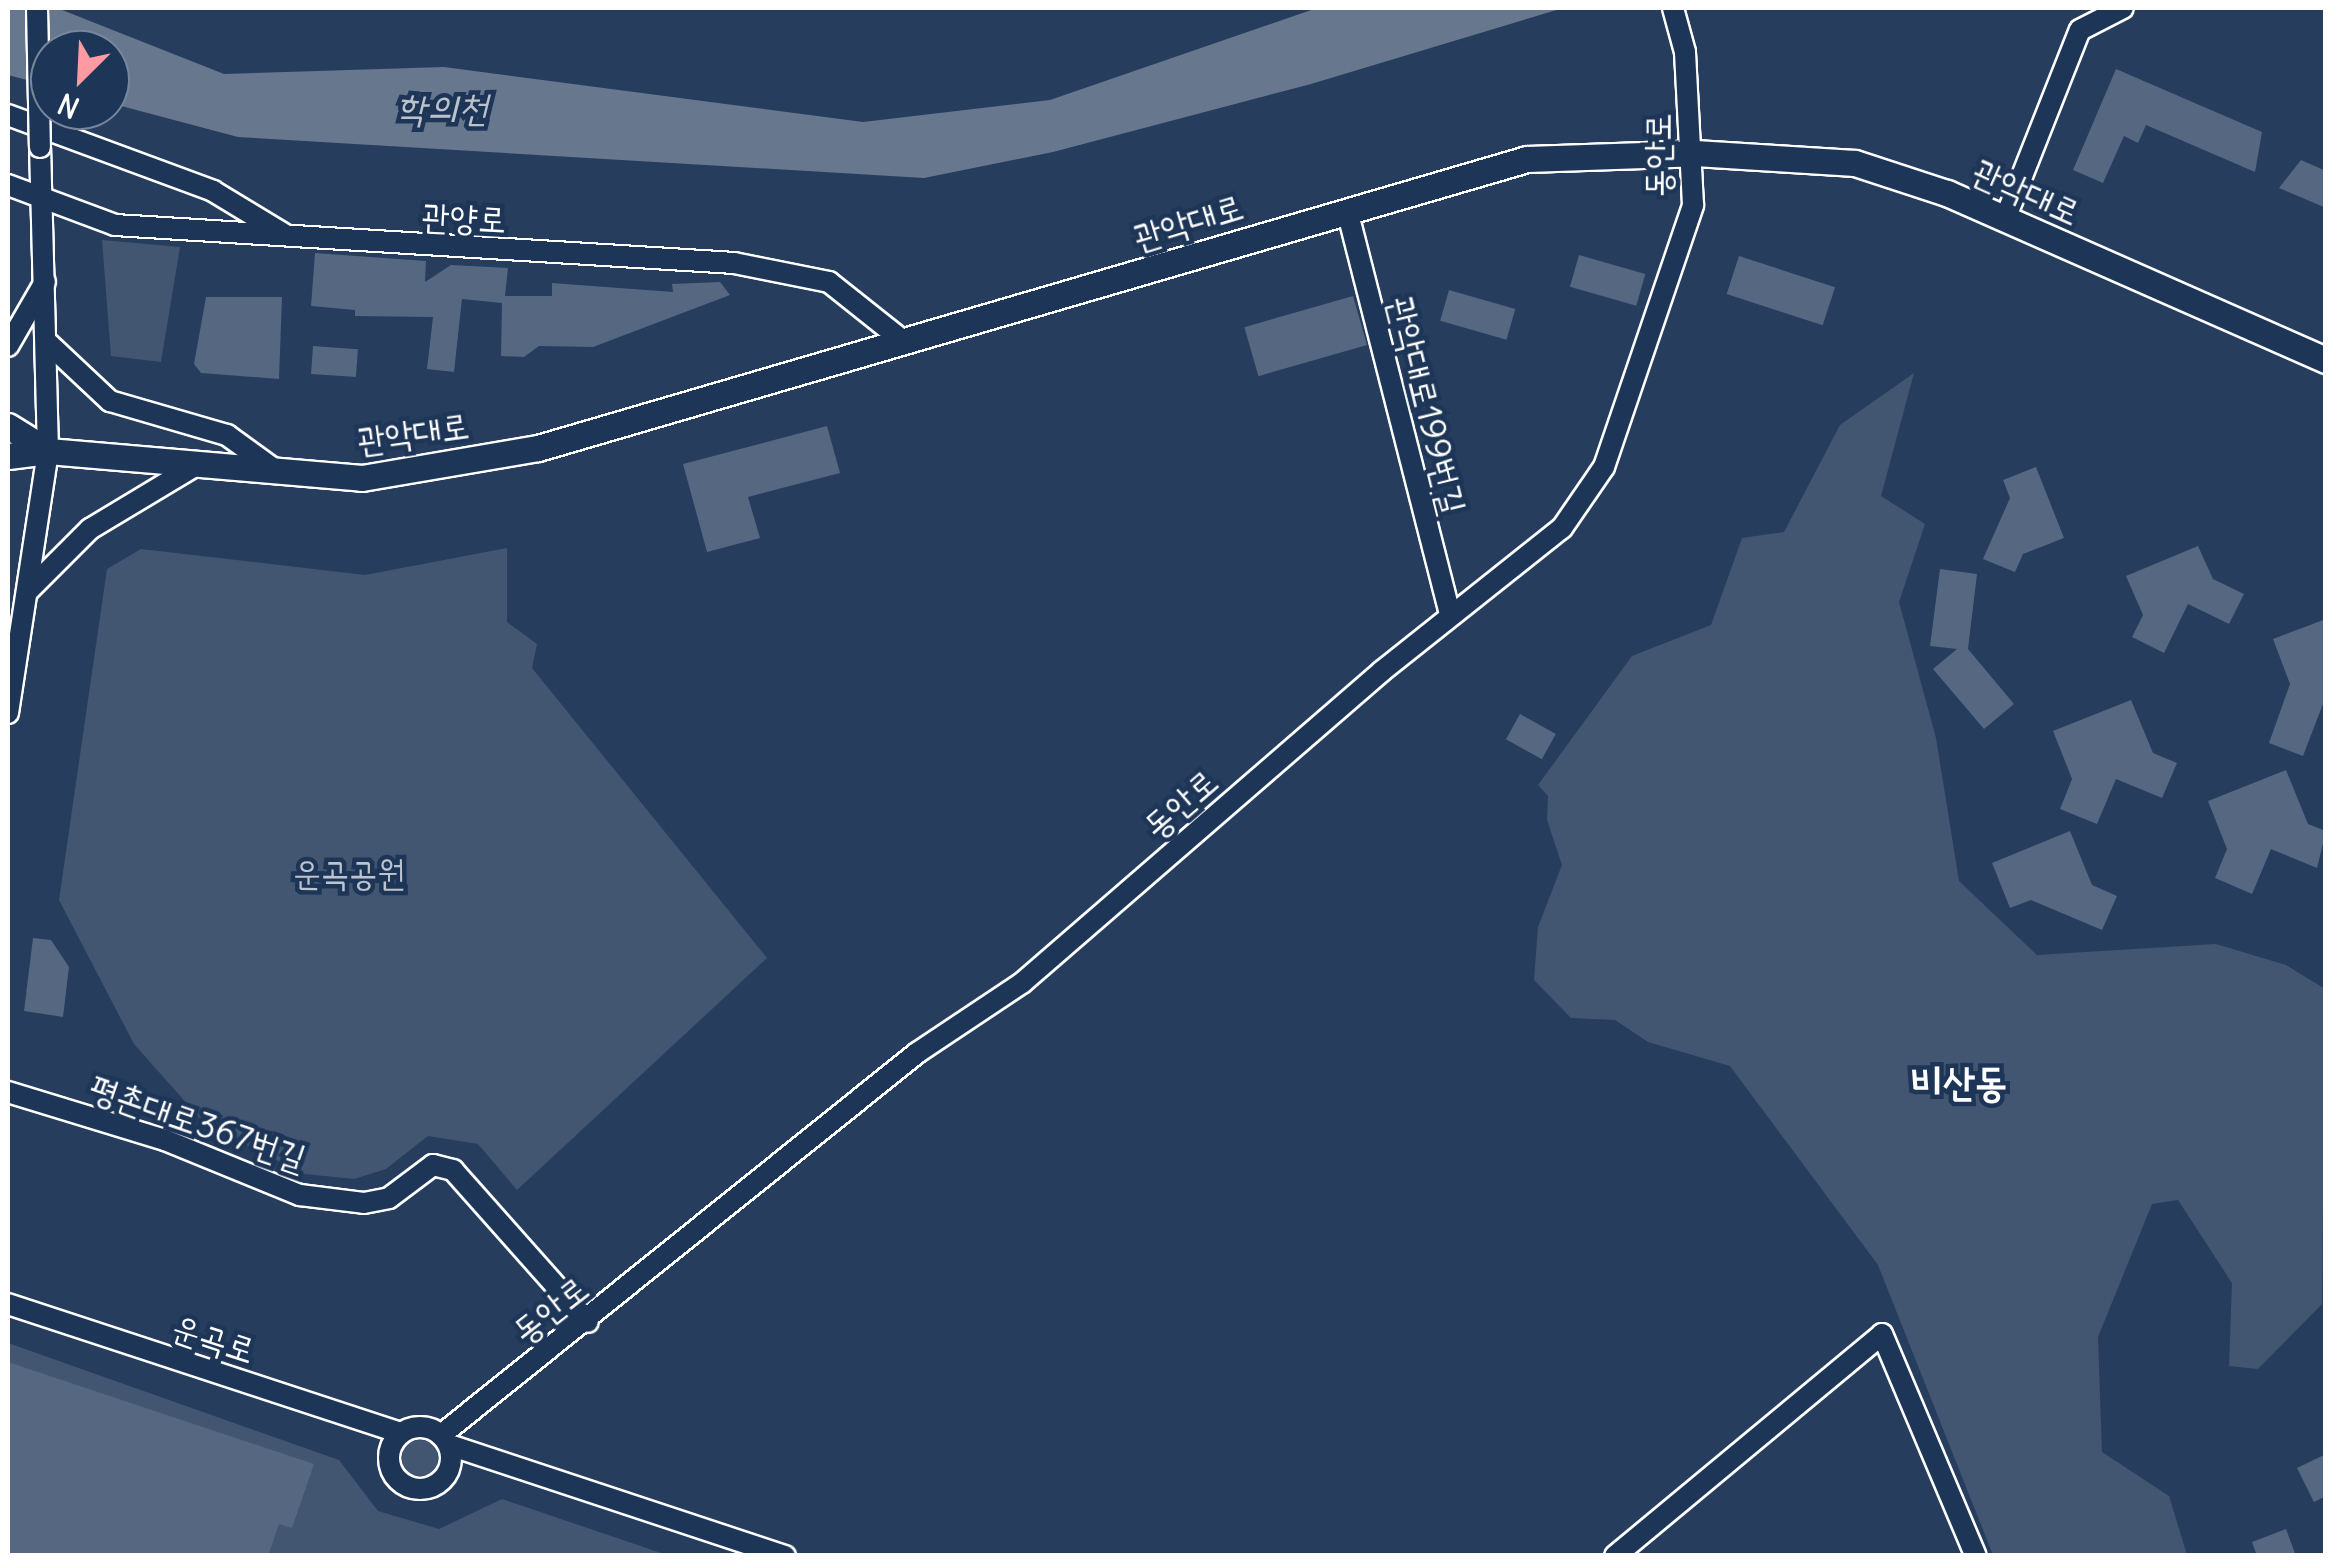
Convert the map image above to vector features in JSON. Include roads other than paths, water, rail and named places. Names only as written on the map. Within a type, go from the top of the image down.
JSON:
[{"type":"main road","name":"관악대로","points":[[8,456],[48,451],[362,478],[538,448],[1526,160],[1695,154],[1856,163],[2005,219],[2326,360]]},
{"type":"main road","name":"관악대로","points":[[8,426],[48,451]]},
{"type":"street","points":[[8,713],[48,451],[38,8]]},
{"type":"street","name":"동안로","points":[[445,1440],[917,1052],[1022,983],[1450,615],[1562,528],[1604,467],[1693,205],[1695,154],[1685,52],[1674,8]]},
{"type":"street","points":[[2005,219],[2080,30],[2123,8]]},
{"type":"street","points":[[8,114],[212,191],[290,238]]},
{"type":"street","name":"관양로","points":[[8,186],[116,225],[734,263],[829,282],[902,340]]},
{"type":"street","name":"관악대로199번길","points":[[1346,210],[1450,615]]},
{"type":"street","points":[[8,346],[46,280]]},
{"type":"street","points":[[46,341],[110,400],[228,435],[278,472]]},
{"type":"street","points":[[26,593],[90,529],[195,466]]},
{"type":"street","name":"평촌대로367번길","points":[[8,1092],[165,1140],[300,1195],[376,1200],[433,1166],[454,1170],[588,1322]]},
{"type":"street","name":"운곡로","points":[[8,1304],[400,1433]]},
{"type":"street","points":[[1616,1556],[1882,1334],[1976,1556]]},
{"type":"street","points":[[445,1440],[448,1472],[440,1483],[413,1489],[391,1472],[391,1445],[400,1433],[428,1428],[445,1440],[784,1556]]},
{"type":"water","name":"학의천","points":[[8,8],[57,8],[113,30],[30,30],[30,81],[8,75]]},
{"type":"water","name":"학의천","points":[[1317,8],[1563,8],[1311,84],[1053,152],[924,178],[238,137],[130,108],[130,37],[224,74],[444,67],[863,122],[1050,100]]},
{"type":"district","name":"비산동","points":[[1959,1082]]},
{"type":"park label","name":"운곡공원","points":[[349,872]]}]
